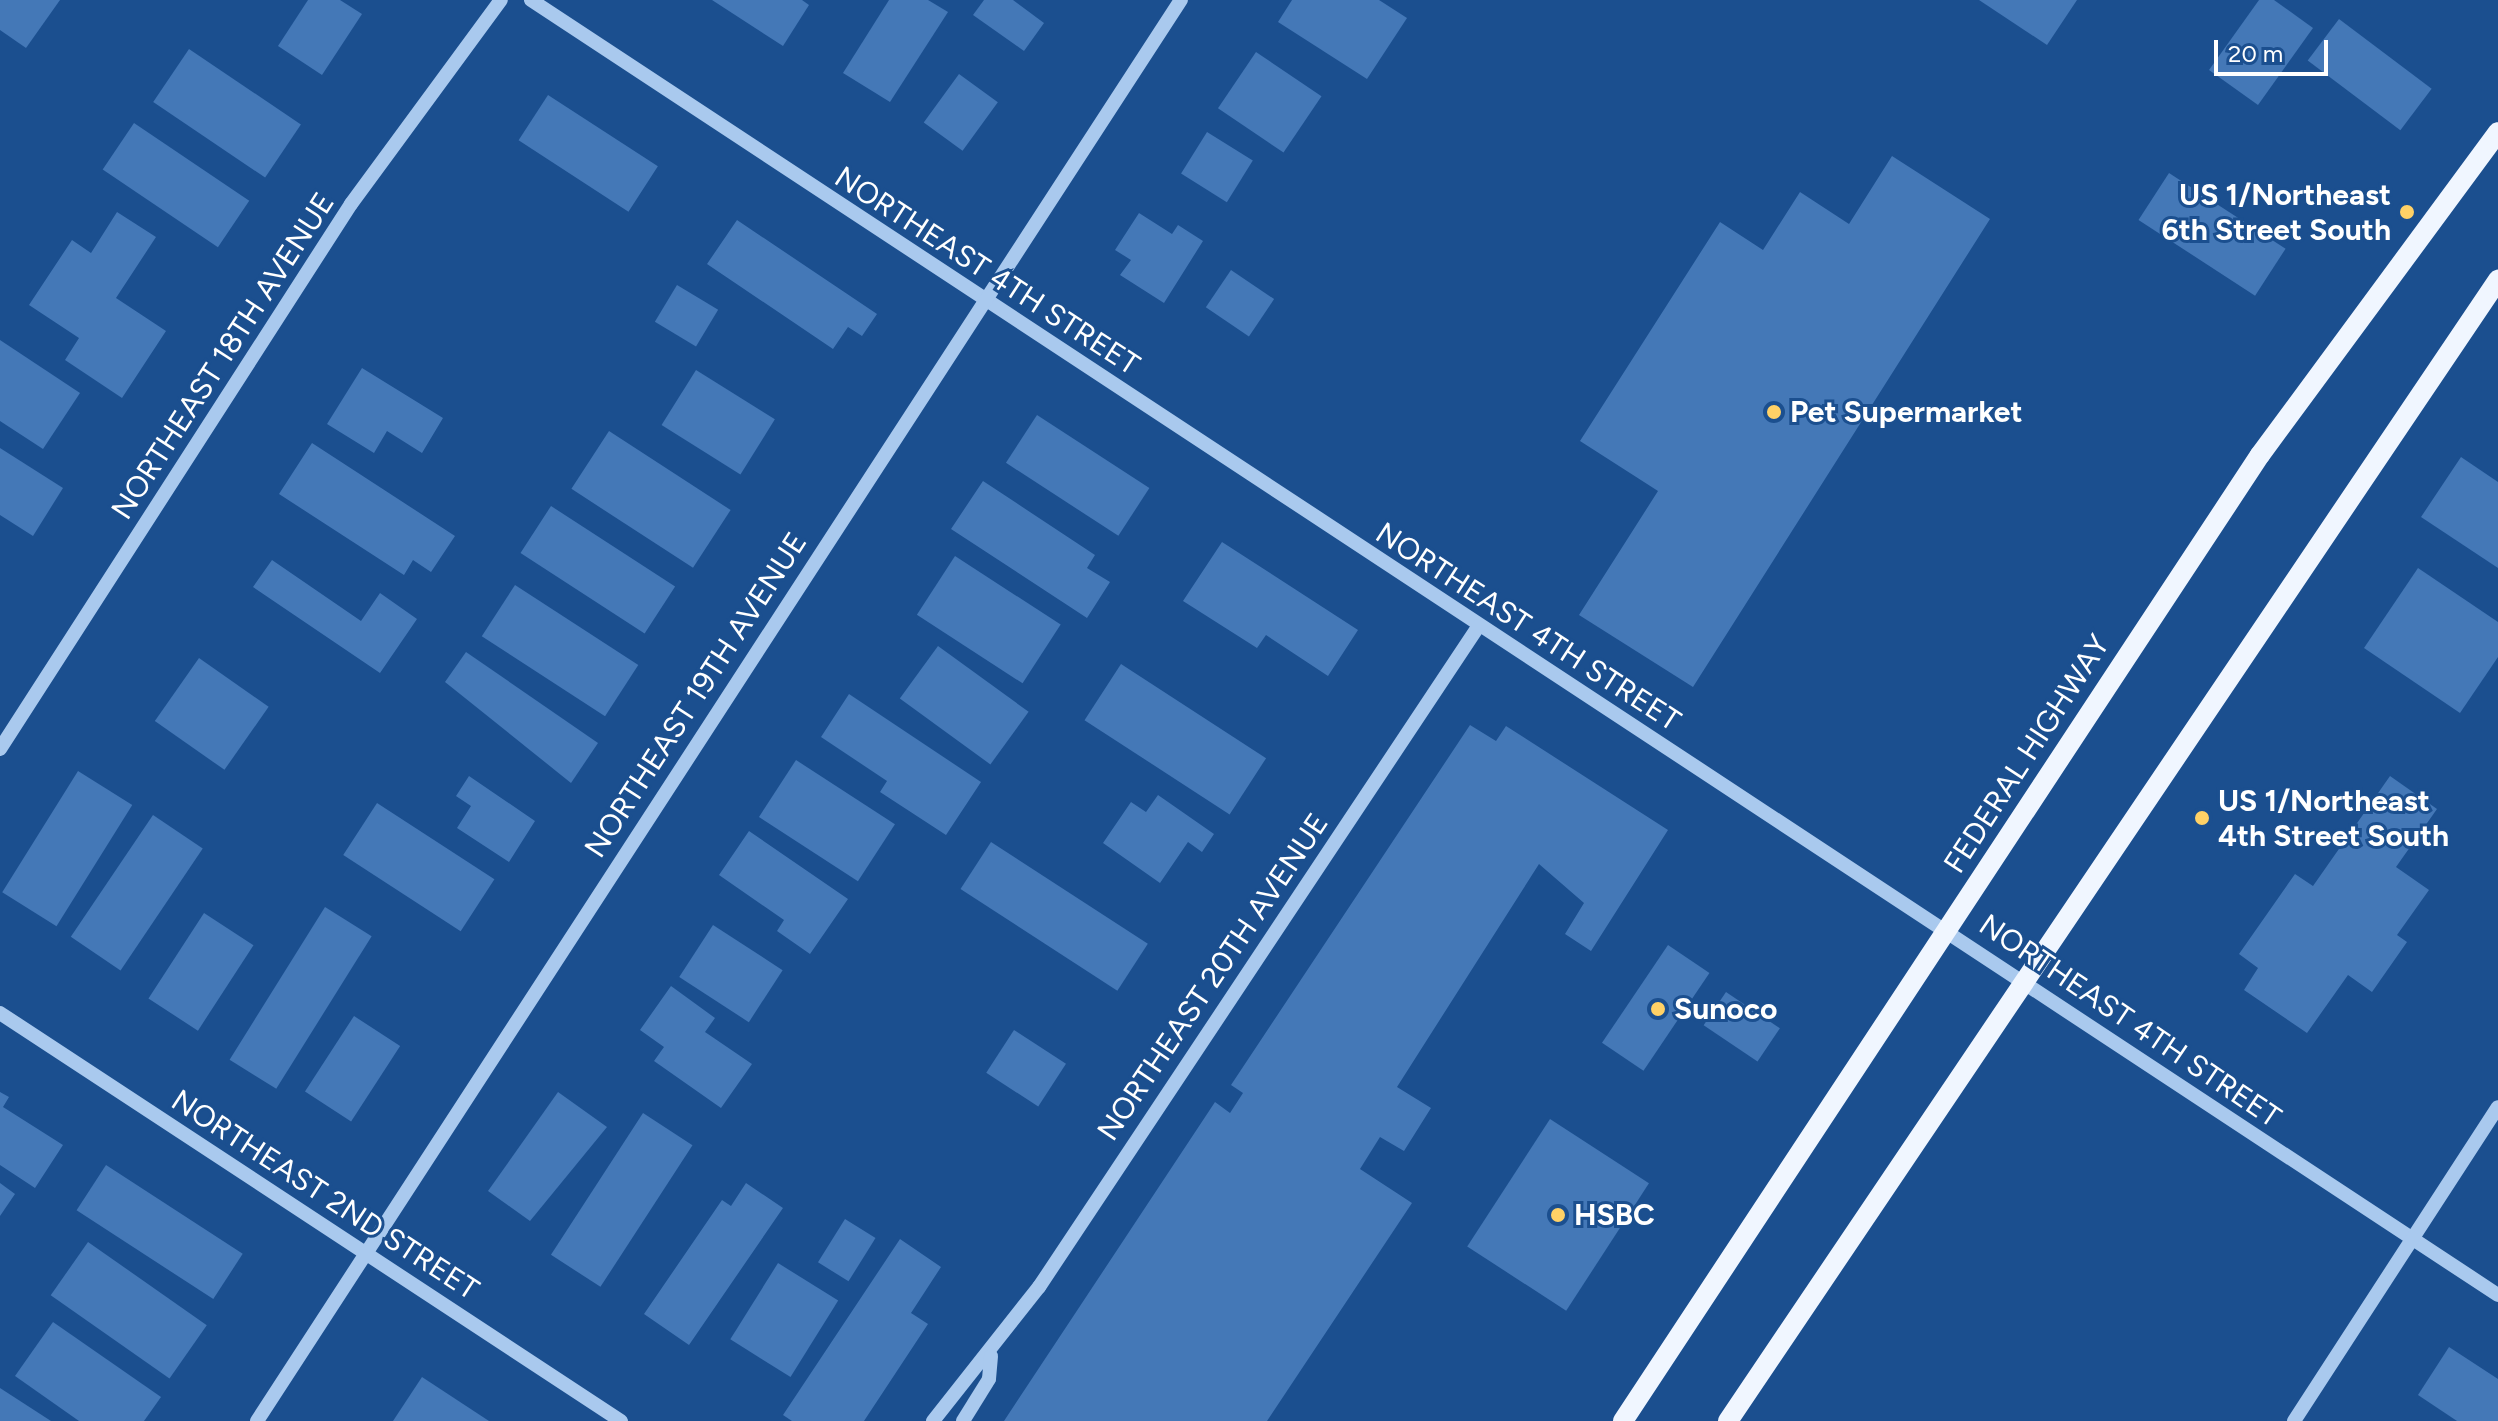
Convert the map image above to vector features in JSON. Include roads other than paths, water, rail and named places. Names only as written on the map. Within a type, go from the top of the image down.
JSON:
[{"type":"main road","name":"FEDERAL HIGHWAY","points":[[1623,1421],[2260,455],[2498,132]]},
{"type":"main road","points":[[1728,1421],[2020,980],[2498,280]]},
{"type":"street","name":"NORTHEAST 18TH AVENUE","points":[[0,749],[351,204],[501,0]]},
{"type":"street","name":"NORTHEAST 4TH STREET","points":[[531,0],[1478,627],[1947,931],[2498,1295]]},
{"type":"street","name":"NORTHEAST 19TH AVENUE","points":[[257,1421],[1181,0]]},
{"type":"street","name":"NORTHEAST 20TH AVENUE","points":[[963,1421],[989,1379],[991,1356],[1478,627]]},
{"type":"street","name":"NORTHEAST 2ND STREET","points":[[0,1013],[621,1421]]},
{"type":"street","points":[[2294,1421],[2498,1107]]},
{"type":"street","name":"NORTHEAST 20TH AVENUE","points":[[933,1421],[969,1367],[991,1356]]},
{"type":"place","name":"US 1/Northeast 6th Street South","points":[[2407,212]]},
{"type":"place","name":"Pet Supermarket","points":[[1774,412]]},
{"type":"place","name":"US 1/Northeast 4th Street South","points":[[2202,818]]},
{"type":"place","name":"Sunoco","points":[[1658,1009]]},
{"type":"place","name":"HSBC","points":[[1558,1215]]}]
